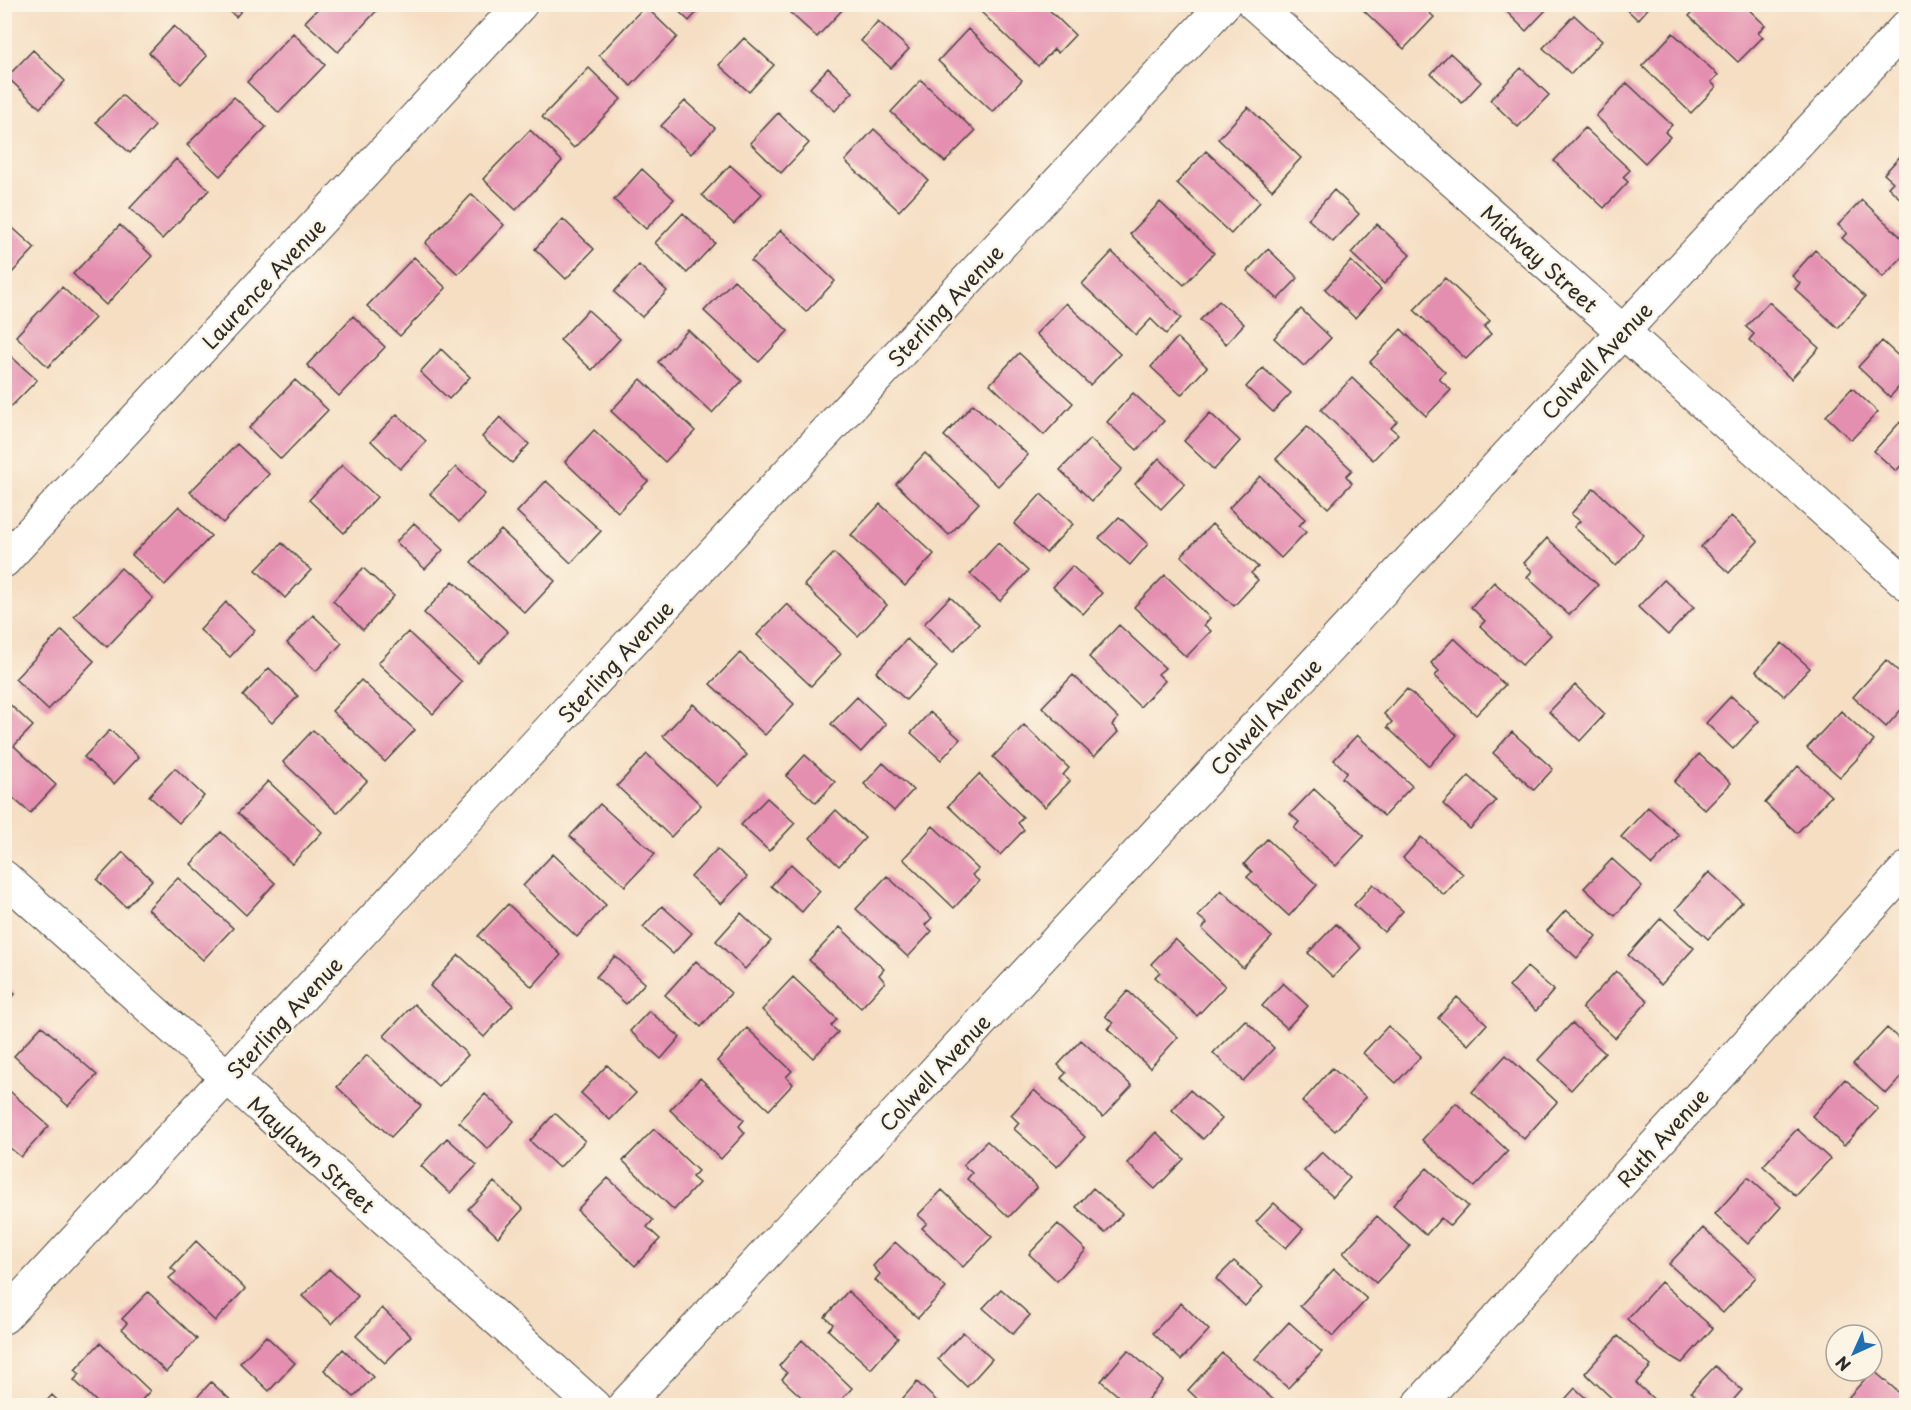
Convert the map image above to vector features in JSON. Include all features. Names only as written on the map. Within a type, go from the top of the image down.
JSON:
[{"type":"street","name":"Laurence Avenue","points":[[4,561],[521,4]]},
{"type":"street","name":"Sterling Avenue","points":[[4,1317],[1224,4]]},
{"type":"street","name":"Midway Street","points":[[1254,4],[1906,583]]},
{"type":"street","name":"Colwell Avenue","points":[[624,1406],[1906,27]]},
{"type":"street","name":"Ruth Avenue","points":[[1418,1406],[1906,869]]},
{"type":"street","name":"Maylawn Street","points":[[4,876],[594,1406]]},
{"type":"building","points":[[222,4],[247,4],[236,17]]},
{"type":"building","points":[[322,4],[383,4],[338,52],[305,22]]},
{"type":"building","points":[[671,4],[704,4],[689,21]]},
{"type":"building","points":[[792,4],[841,4],[844,8],[817,37],[787,10]]},
{"type":"building","points":[[988,4],[1043,4],[1075,35],[1058,53],[1054,49],[1038,66],[981,12]]},
{"type":"building","points":[[1357,4],[1420,4],[1434,17],[1404,49]]},
{"type":"building","points":[[1499,4],[1541,4],[1546,10],[1526,31]]},
{"type":"building","points":[[1621,4],[1652,4],[1638,20]]},
{"type":"building","points":[[1700,4],[1743,4],[1765,25],[1758,33],[1763,37],[1738,62],[1689,16]]},
{"type":"building","points":[[645,6],[677,37],[631,86],[599,55]]},
{"type":"building","points":[[1574,15],[1602,41],[1571,74],[1543,48]]},
{"type":"building","points":[[878,21],[909,49],[891,68],[861,41]]},
{"type":"building","points":[[174,26],[207,56],[181,84],[149,53]]},
{"type":"building","points":[[968,29],[1022,80],[993,112],[938,61]]},
{"type":"building","points":[[293,33],[325,65],[279,113],[247,82]]},
{"type":"building","points":[[1673,33],[1718,75],[1711,82],[1716,87],[1691,113],[1642,66]]},
{"type":"building","points":[[744,38],[774,65],[749,92],[719,65]]},
{"type":"building","points":[[33,50],[65,81],[40,108],[7,77]]},
{"type":"building","points":[[1450,53],[1481,82],[1462,103],[1431,74]]},
{"type":"building","points":[[589,68],[621,99],[574,148],[542,117]]},
{"type":"building","points":[[828,68],[853,92],[835,111],[810,88]]},
{"type":"building","points":[[1521,68],[1549,95],[1518,127],[1490,100]]},
{"type":"building","points":[[921,80],[975,131],[945,162],[891,112]]},
{"type":"building","points":[[1627,83],[1672,125],[1665,132],[1670,137],[1645,163],[1596,116]]},
{"type":"building","points":[[122,95],[155,126],[130,153],[96,122]]},
{"type":"building","points":[[234,97],[266,127],[220,176],[187,145]]},
{"type":"building","points":[[685,101],[715,128],[691,154],[661,126]]},
{"type":"building","points":[[1248,107],[1301,158],[1272,190],[1218,139]]},
{"type":"building","points":[[778,113],[809,143],[781,173],[750,143]]},
{"type":"building","points":[[1585,128],[1630,170],[1623,177],[1628,182],[1604,208],[1554,161]]},
{"type":"building","points":[[874,129],[928,180],[899,211],[845,161]]},
{"type":"building","points":[[530,130],[562,161],[516,210],[483,179]]},
{"type":"building","points":[[1906,150],[1906,204],[1888,187],[1893,182],[1884,174]]},
{"type":"building","points":[[1206,151],[1260,202],[1231,234],[1177,183]]},
{"type":"building","points":[[176,159],[209,190],[162,239],[130,208]]},
{"type":"building","points":[[730,165],[762,194],[734,224],[702,195]]},
{"type":"building","points":[[642,169],[674,199],[646,229],[614,200]]},
{"type":"building","points":[[1334,190],[1359,214],[1333,242],[1308,219]]},
{"type":"building","points":[[472,194],[504,225],[458,274],[425,243]]},
{"type":"building","points":[[1862,200],[1906,242],[1906,253],[1883,277],[1842,238],[1847,233],[1838,225]]},
{"type":"building","points":[[1160,202],[1214,253],[1184,285],[1130,234]]},
{"type":"building","points":[[683,213],[715,243],[687,273],[655,243]]},
{"type":"building","points":[[563,219],[594,249],[566,279],[535,249]]},
{"type":"building","points":[[4,220],[35,248],[9,276],[4,272]]},
{"type":"building","points":[[1377,224],[1410,255],[1384,284],[1351,253]]},
{"type":"building","points":[[120,225],[152,256],[106,305],[73,274]]},
{"type":"building","points":[[781,230],[835,281],[806,312],[751,261]]},
{"type":"building","points":[[1268,249],[1298,278],[1278,299],[1247,271]]},
{"type":"building","points":[[1815,250],[1865,297],[1838,328],[1795,289],[1800,283],[1792,276]]},
{"type":"building","points":[[1112,252],[1181,318],[1166,334],[1151,319],[1136,335],[1082,284]]},
{"type":"building","points":[[414,257],[446,288],[400,336],[367,306]]},
{"type":"building","points":[[1351,261],[1381,289],[1355,318],[1325,289]]},
{"type":"building","points":[[639,265],[667,291],[642,317],[614,292]]},
{"type":"building","points":[[1445,278],[1490,321],[1484,327],[1491,334],[1466,359],[1414,310]]},
{"type":"building","points":[[734,280],[788,331],[759,362],[704,311]]},
{"type":"building","points":[[62,287],[95,318],[48,367],[16,336]]},
{"type":"building","points":[[1219,301],[1244,324],[1226,344],[1200,320]]},
{"type":"building","points":[[1769,302],[1819,348],[1791,379],[1749,340],[1754,334],[1746,327]]},
{"type":"building","points":[[1066,303],[1120,354],[1090,385],[1036,334]]},
{"type":"building","points":[[1301,309],[1331,338],[1304,366],[1274,338]]},
{"type":"building","points":[[588,310],[620,339],[592,370],[560,340]]},
{"type":"building","points":[[353,316],[385,347],[339,396],[307,365]]},
{"type":"building","points":[[1401,329],[1445,372],[1439,379],[1451,390],[1426,416],[1370,362]]},
{"type":"building","points":[[688,330],[742,381],[712,413],[658,362]]},
{"type":"building","points":[[1177,338],[1207,367],[1181,395],[1151,367]]},
{"type":"building","points":[[1882,341],[1906,363],[1906,379],[1890,397],[1858,367]]},
{"type":"building","points":[[441,349],[470,377],[449,399],[420,372]]},
{"type":"building","points":[[4,350],[37,380],[4,414]]},
{"type":"building","points":[[1019,353],[1073,403],[1044,435],[990,384]]},
{"type":"building","points":[[1263,368],[1291,393],[1273,412],[1246,387]]},
{"type":"building","points":[[1352,378],[1397,421],[1391,428],[1398,434],[1373,460],[1321,410]]},
{"type":"building","points":[[641,379],[695,431],[665,462],[611,411]]},
{"type":"building","points":[[295,380],[328,410],[281,459],[249,428]]},
{"type":"building","points":[[1852,388],[1878,412],[1851,440],[1826,416]]},
{"type":"building","points":[[1133,393],[1164,421],[1137,450],[1107,422]]},
{"type":"building","points":[[973,404],[1028,455],[998,486],[944,436]]},
{"type":"building","points":[[1210,413],[1240,441],[1214,470],[1184,441]]},
{"type":"building","points":[[397,414],[426,441],[400,469],[371,441]]},
{"type":"building","points":[[500,417],[529,444],[512,463],[482,437]]},
{"type":"building","points":[[1900,422],[1906,428],[1906,460],[1896,471],[1874,451]]},
{"type":"building","points":[[1307,427],[1352,470],[1346,476],[1352,483],[1328,508],[1276,459]]},
{"type":"building","points":[[594,430],[648,481],[618,512],[565,462]]},
{"type":"building","points":[[1090,439],[1122,469],[1092,501],[1060,470]]},
{"type":"building","points":[[237,444],[269,474],[223,523],[190,492]]},
{"type":"building","points":[[925,453],[979,503],[949,535],[896,484]]},
{"type":"building","points":[[1159,458],[1185,484],[1161,509],[1135,484]]},
{"type":"building","points":[[342,465],[377,497],[344,533],[309,500]]},
{"type":"building","points":[[456,467],[485,494],[459,522],[430,494]]},
{"type":"building","points":[[1260,476],[1305,519],[1299,526],[1306,532],[1281,558],[1229,508]]},
{"type":"building","points":[[546,481],[601,531],[571,563],[517,512]]},
{"type":"building","points":[[1594,488],[1644,535],[1616,566],[1574,527],[1580,521],[1571,514]]},
{"type":"building","points":[[1041,494],[1073,524],[1046,553],[1014,524]]},
{"type":"building","points":[[880,504],[934,554],[905,586],[851,535]]},
{"type":"building","points":[[179,506],[211,536],[165,585],[132,555]]},
{"type":"building","points":[[1731,516],[1758,541],[1729,573],[1701,547]]},
{"type":"building","points":[[1119,517],[1148,544],[1130,565],[1099,538]]},
{"type":"building","points":[[414,523],[443,550],[425,569],[396,542]]},
{"type":"building","points":[[1212,524],[1258,567],[1251,573],[1258,580],[1234,606],[1181,556]]},
{"type":"building","points":[[501,530],[555,581],[525,613],[471,562]]},
{"type":"building","points":[[1547,538],[1598,585],[1569,615],[1527,577],[1532,571],[1524,563]]},
{"type":"building","points":[[282,543],[311,570],[285,598],[256,570]]},
{"type":"building","points":[[998,543],[1028,571],[1000,601],[970,574]]},
{"type":"building","points":[[834,553],[887,605],[858,636],[804,585]]},
{"type":"building","points":[[1072,566],[1102,593],[1083,614],[1053,587]]},
{"type":"building","points":[[121,568],[153,598],[107,647],[74,616]]},
{"type":"building","points":[[363,568],[394,596],[363,630],[333,601]]},
{"type":"building","points":[[1165,575],[1210,618],[1204,625],[1211,631],[1186,657],[1134,607]]},
{"type":"building","points":[[1664,580],[1694,607],[1668,635],[1638,607]]},
{"type":"building","points":[[453,581],[508,632],[478,663],[424,613]]},
{"type":"building","points":[[1494,582],[1551,635],[1522,665],[1480,626],[1485,621],[1471,607]]},
{"type":"building","points":[[950,597],[979,624],[953,652],[924,624]]},
{"type":"building","points":[[226,602],[255,630],[230,657],[200,630]]},
{"type":"building","points":[[787,604],[841,654],[811,686],[757,635]]},
{"type":"building","points":[[313,615],[342,643],[316,671],[287,643]]},
{"type":"building","points":[[1119,625],[1165,668],[1158,674],[1165,681],[1140,707],[1089,657]]},
{"type":"building","points":[[62,630],[94,661],[48,710],[15,679]]},
{"type":"building","points":[[408,632],[462,682],[433,714],[378,663]]},
{"type":"building","points":[[1454,638],[1505,685],[1476,715],[1435,676],[1439,671],[1431,663]]},
{"type":"building","points":[[907,639],[937,667],[906,700],[876,672]]},
{"type":"building","points":[[1782,643],[1810,668],[1784,696],[1756,671]]},
{"type":"building","points":[[740,653],[794,704],[765,735],[710,684]]},
{"type":"building","points":[[1886,660],[1906,678],[1906,704],[1886,727],[1853,697]]},
{"type":"building","points":[[269,668],[298,696],[272,723],[243,696]]},
{"type":"building","points":[[1073,675],[1118,718],[1112,725],[1118,732],[1094,757],[1042,707]]},
{"type":"building","points":[[361,680],[415,730],[385,762],[332,711]]},
{"type":"building","points":[[1575,685],[1605,714],[1580,741],[1549,712]]},
{"type":"building","points":[[1407,689],[1457,735],[1429,766],[1387,727],[1392,722],[1384,714]]},
{"type":"building","points":[[1731,696],[1759,721],[1733,749],[1706,723]]},
{"type":"building","points":[[857,697],[886,724],[861,752],[831,724]]},
{"type":"building","points":[[4,699],[33,726],[14,746],[56,785],[30,813],[4,790]]},
{"type":"building","points":[[693,704],[747,755],[717,786],[663,736]]},
{"type":"building","points":[[1841,711],[1874,741],[1840,777],[1807,748]]},
{"type":"building","points":[[930,712],[960,739],[941,760],[911,733]]},
{"type":"building","points":[[1024,725],[1069,768],[1063,775],[1070,781],[1045,807],[993,757]]},
{"type":"building","points":[[110,730],[139,757],[114,784],[84,757]]},
{"type":"building","points":[[313,730],[367,781],[337,813],[283,762]]},
{"type":"building","points":[[1512,732],[1553,769],[1534,790],[1493,753]]},
{"type":"building","points":[[1357,735],[1412,786],[1384,816],[1342,778],[1347,772],[1334,760]]},
{"type":"building","points":[[647,754],[701,805],[671,837],[617,786]]},
{"type":"building","points":[[1699,754],[1731,783],[1705,810],[1674,782]]},
{"type":"building","points":[[805,755],[835,782],[816,803],[786,776]]},
{"type":"building","points":[[883,763],[913,790],[894,811],[864,784]]},
{"type":"building","points":[[1798,766],[1831,796],[1797,833],[1765,803]]},
{"type":"building","points":[[175,768],[204,796],[179,823],[149,796]]},
{"type":"building","points":[[979,774],[1023,817],[1018,823],[1024,830],[1000,855],[948,806]]},
{"type":"building","points":[[1469,776],[1496,801],[1470,829],[1443,804]]},
{"type":"building","points":[[268,781],[322,832],[292,864],[238,813]]},
{"type":"building","points":[[1314,789],[1364,836],[1336,866],[1294,828],[1299,822],[1290,814]]},
{"type":"building","points":[[767,798],[795,823],[769,851],[741,825]]},
{"type":"building","points":[[600,804],[655,854],[625,886],[570,836]]},
{"type":"building","points":[[1648,807],[1679,835],[1652,865],[1621,837]]},
{"type":"building","points":[[836,810],[865,838],[839,866],[810,838]]},
{"type":"building","points":[[933,826],[978,869],[972,875],[979,881],[954,908],[903,859]]},
{"type":"building","points":[[221,832],[275,883],[246,915],[191,864]]},
{"type":"building","points":[[1421,837],[1463,874],[1444,895],[1403,858]]},
{"type":"building","points":[[1267,839],[1317,885],[1289,916],[1247,877],[1252,872],[1244,864]]},
{"type":"building","points":[[717,849],[747,877],[721,904],[691,877]]},
{"type":"building","points":[[123,852],[152,880],[126,907],[97,880]]},
{"type":"building","points":[[553,854],[606,905],[577,937],[523,886]]},
{"type":"building","points":[[1612,859],[1642,886],[1615,916],[1584,888]]},
{"type":"building","points":[[791,864],[820,891],[802,912],[771,886]]},
{"type":"building","points":[[1709,872],[1742,902],[1708,939],[1676,909]]},
{"type":"building","points":[[887,876],[932,918],[925,925],[932,931],[908,957],[856,909]]},
{"type":"building","points":[[178,878],[233,928],[203,960],[148,909]]},
{"type":"building","points":[[1373,884],[1403,911],[1384,932],[1354,905]]},
{"type":"building","points":[[1221,890],[1272,937],[1243,968],[1202,929],[1207,923],[1198,916]]},
{"type":"building","points":[[508,904],[561,955],[532,987],[478,936]]},
{"type":"building","points":[[662,906],[692,933],[673,954],[643,927]]},
{"type":"building","points":[[1566,910],[1596,936],[1577,958],[1547,931]]},
{"type":"building","points":[[741,913],[771,941],[745,969],[716,941]]},
{"type":"building","points":[[1661,918],[1694,948],[1661,985],[1628,955]]},
{"type":"building","points":[[1336,924],[1361,948],[1333,977],[1308,953]]},
{"type":"building","points":[[840,927],[884,969],[879,975],[885,982],[861,1008],[809,960]]},
{"type":"building","points":[[1175,939],[1225,986],[1197,1016],[1155,977],[1160,972],[1151,964]]},
{"type":"building","points":[[459,955],[513,1005],[484,1037],[430,986]]},
{"type":"building","points":[[615,956],[645,983],[626,1004],[596,977]]},
{"type":"building","points":[[696,961],[731,993],[701,1027],[665,995]]},
{"type":"building","points":[[1527,967],[1554,990],[1536,1011],[1509,987]]},
{"type":"building","points":[[1616,971],[1648,1001],[1615,1038],[1582,1008]]},
{"type":"building","points":[[793,977],[837,1019],[831,1026],[838,1032],[813,1058],[762,1010]]},
{"type":"building","points":[[1283,983],[1308,1006],[1287,1028],[1262,1006]]},
{"type":"building","points":[[4,985],[15,994],[4,1005]]},
{"type":"building","points":[[1128,991],[1178,1037],[1150,1068],[1108,1029],[1113,1023],[1105,1016]]},
{"type":"building","points":[[1457,997],[1487,1024],[1468,1045],[1438,1018]]},
{"type":"building","points":[[414,1004],[468,1055],[438,1086],[384,1036]]},
{"type":"building","points":[[649,1011],[680,1037],[661,1059],[630,1031]]},
{"type":"building","points":[[1245,1020],[1274,1048],[1243,1081],[1213,1053]]},
{"type":"building","points":[[1572,1023],[1605,1053],[1571,1090],[1538,1060]]},
{"type":"building","points":[[42,1026],[97,1075],[68,1106],[14,1056]]},
{"type":"building","points":[[1388,1026],[1421,1056],[1396,1083],[1363,1053]]},
{"type":"building","points":[[747,1028],[792,1071],[786,1077],[793,1084],[769,1110],[717,1061]]},
{"type":"building","points":[[1887,1028],[1906,1045],[1906,1072],[1886,1094],[1853,1064]]},
{"type":"building","points":[[1081,1040],[1132,1086],[1103,1117],[1061,1078],[1066,1073],[1058,1065]]},
{"type":"building","points":[[367,1055],[421,1106],[391,1137],[337,1087]]},
{"type":"building","points":[[1506,1055],[1557,1102],[1524,1139],[1472,1092]]},
{"type":"building","points":[[607,1065],[636,1093],[610,1120],[581,1093]]},
{"type":"building","points":[[1332,1068],[1366,1097],[1335,1131],[1302,1102]]},
{"type":"building","points":[[700,1078],[744,1120],[739,1126],[745,1133],[721,1159],[670,1110]]},
{"type":"building","points":[[1845,1079],[1878,1109],[1844,1146],[1812,1116]]},
{"type":"building","points":[[4,1086],[49,1126],[21,1157],[4,1143]]},
{"type":"building","points":[[1034,1090],[1085,1137],[1057,1167],[1014,1129],[1019,1123],[1011,1115]]},
{"type":"building","points":[[1190,1090],[1222,1119],[1203,1139],[1172,1110]]},
{"type":"building","points":[[485,1094],[514,1121],[488,1149],[459,1122]]},
{"type":"building","points":[[1456,1103],[1508,1151],[1474,1187],[1422,1140]]},
{"type":"building","points":[[555,1113],[585,1141],[559,1168],[530,1141]]},
{"type":"building","points":[[654,1129],[698,1171],[692,1177],[699,1183],[674,1210],[623,1161]]},
{"type":"building","points":[[1797,1129],[1830,1159],[1796,1196],[1763,1166]]},
{"type":"building","points":[[1156,1132],[1184,1159],[1155,1189],[1127,1163]]},
{"type":"building","points":[[447,1138],[477,1165],[450,1193],[421,1166]]},
{"type":"building","points":[[987,1141],[1037,1187],[1009,1217],[967,1179],[972,1173],[963,1165]]},
{"type":"building","points":[[1322,1152],[1350,1178],[1333,1197],[1304,1171]]},
{"type":"building","points":[[1427,1168],[1468,1206],[1450,1226],[1441,1218],[1426,1235],[1393,1205]]},
{"type":"building","points":[[1748,1177],[1781,1207],[1748,1244],[1715,1214]]},
{"type":"building","points":[[608,1178],[653,1220],[647,1227],[660,1239],[635,1266],[577,1210]]},
{"type":"building","points":[[494,1182],[523,1209],[498,1237],[468,1209]]},
{"type":"building","points":[[1093,1188],[1122,1214],[1105,1233],[1076,1207]]},
{"type":"building","points":[[942,1190],[992,1237],[963,1267],[922,1228],[927,1223],[918,1215]]},
{"type":"building","points":[[1274,1203],[1303,1229],[1286,1248],[1256,1222]]},
{"type":"building","points":[[1377,1216],[1410,1246],[1376,1283],[1343,1253]]},
{"type":"building","points":[[1058,1224],[1086,1250],[1057,1281],[1029,1254]]},
{"type":"building","points":[[1703,1228],[1756,1277],[1723,1313],[1669,1264]]},
{"type":"building","points":[[196,1241],[245,1289],[215,1321],[169,1278],[176,1272],[171,1268]]},
{"type":"building","points":[[895,1242],[946,1288],[918,1318],[875,1280],[880,1274],[873,1266]]},
{"type":"building","points":[[1234,1261],[1263,1287],[1245,1306],[1216,1279]]},
{"type":"building","points":[[329,1269],[358,1296],[332,1324],[302,1296]]},
{"type":"building","points":[[1334,1269],[1367,1299],[1333,1336],[1300,1306]]},
{"type":"building","points":[[1661,1282],[1713,1328],[1682,1363],[1660,1350],[1627,1319]]},
{"type":"building","points":[[1001,1289],[1030,1315],[1013,1334],[983,1308]]},
{"type":"building","points":[[848,1291],[898,1338],[871,1369],[828,1330],[833,1324],[825,1317]]},
{"type":"building","points":[[148,1292],[197,1339],[166,1372],[122,1329],[127,1323],[122,1319]]},
{"type":"building","points":[[1181,1303],[1209,1330],[1181,1360],[1153,1333]]},
{"type":"building","points":[[382,1308],[411,1336],[385,1363],[356,1336]]},
{"type":"building","points":[[1289,1322],[1322,1352],[1288,1388],[1255,1359]]},
{"type":"building","points":[[963,1332],[992,1359],[967,1387],[938,1359]]},
{"type":"building","points":[[266,1336],[295,1363],[269,1391],[240,1363]]},
{"type":"building","points":[[1618,1336],[1651,1366],[1636,1383],[1658,1403],[1656,1406],[1620,1406],[1585,1373]]},
{"type":"building","points":[[802,1340],[852,1388],[836,1406],[811,1406],[782,1379],[787,1373],[779,1366]]},
{"type":"building","points":[[100,1343],[150,1391],[136,1406],[101,1406],[74,1380],[80,1374],[75,1370]]},
{"type":"building","points":[[343,1349],[373,1377],[354,1397],[324,1370]]},
{"type":"building","points":[[1128,1350],[1163,1381],[1142,1406],[1130,1406],[1101,1381]]},
{"type":"building","points":[[1222,1353],[1280,1406],[1205,1406],[1188,1390]]},
{"type":"building","points":[[1715,1366],[1742,1390],[1728,1406],[1706,1406],[1691,1392]]},
{"type":"building","points":[[1884,1380],[1904,1397],[1896,1406],[1854,1406],[1847,1399],[1861,1383],[1884,1383]]},
{"type":"building","points":[[211,1382],[237,1406],[189,1406]]},
{"type":"building","points":[[917,1382],[942,1406],[896,1406]]},
{"type":"building","points":[[1575,1388],[1594,1406],[1559,1406]]},
{"type":"building","points":[[52,1395],[63,1406],[42,1406]]}]
